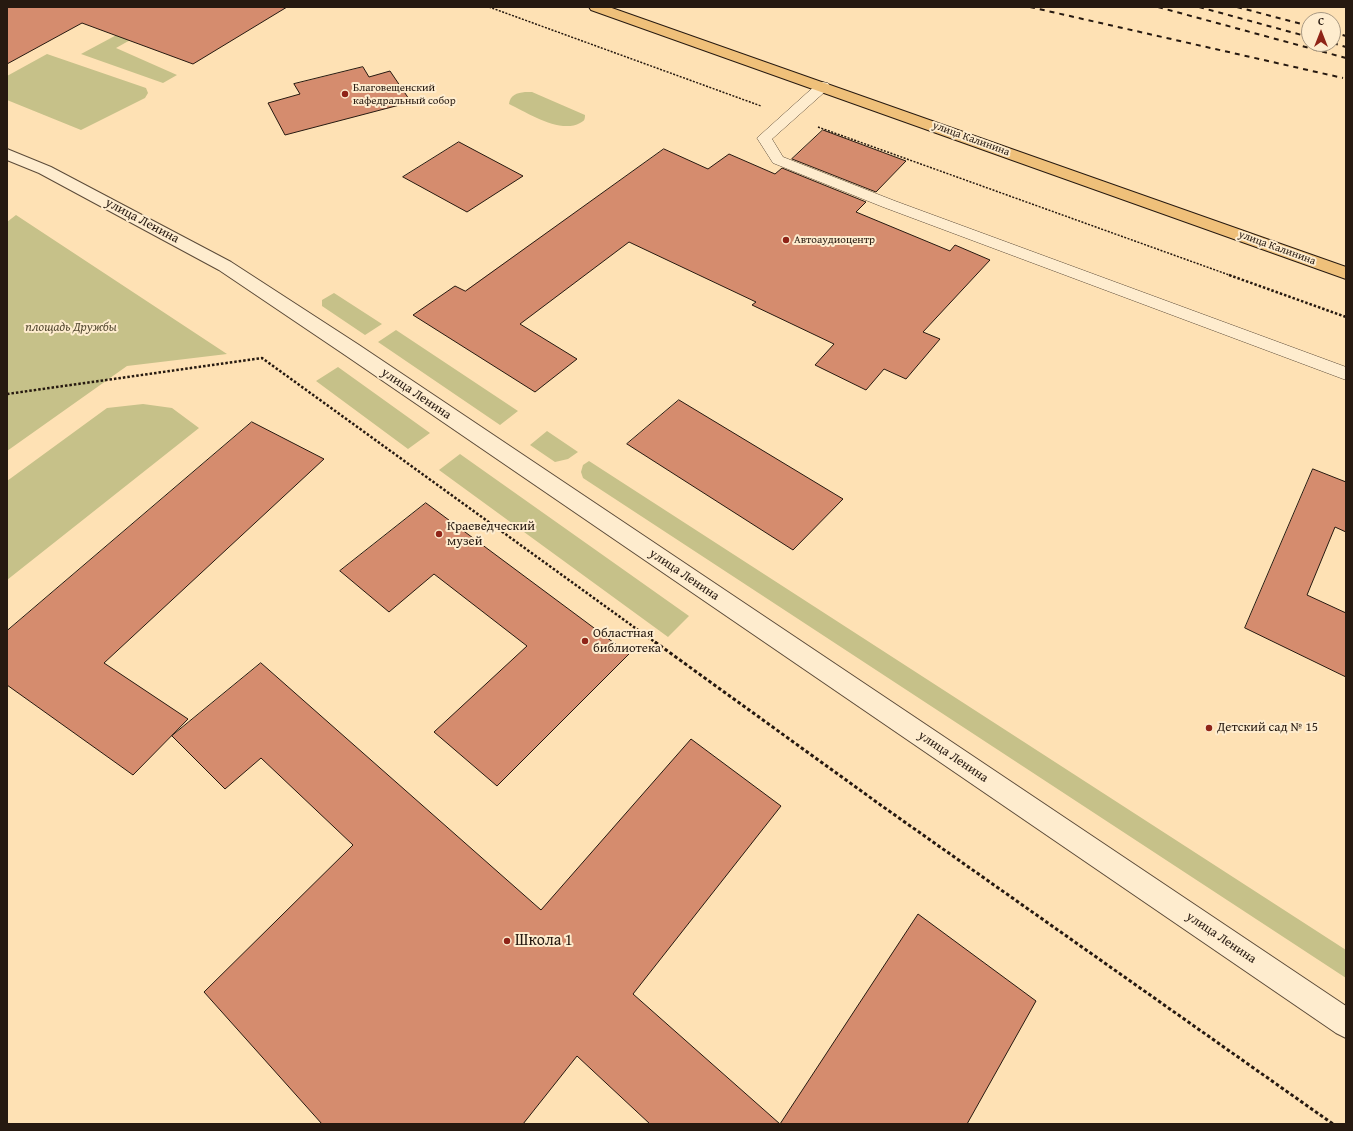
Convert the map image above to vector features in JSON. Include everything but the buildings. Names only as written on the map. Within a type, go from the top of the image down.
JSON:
[{"type":"main road","name":"улица Калинина","points":[[596,7],[823,86],[1346,273]]},
{"type":"street","name":"улица Ленина","points":[[7,154],[45,170],[231,270],[346,346],[1346,1023]]},
{"type":"lane","points":[[823,86],[764,138],[778,160],[889,204],[1346,374]]},
{"type":"path","points":[[489,7],[1346,317]]},
{"type":"path","points":[[7,394],[262,358],[882,806],[1333,1124]]},
{"type":"green space","points":[[169,7],[189,7],[116,48],[177,75],[163,83],[81,54]]},
{"type":"green space","points":[[47,54],[146,88],[148,93],[145,98],[81,130],[7,100],[7,76]]},
{"type":"green space","points":[[532,92],[585,115],[584,119],[580,123],[572,126],[563,126],[544,121],[509,104],[514,95]]},
{"type":"green space","name":"площадь Дружбы","points":[[16,215],[227,354],[127,366],[7,451],[7,222]]},
{"type":"green space","points":[[334,293],[382,324],[365,335],[322,306],[322,300]]},
{"type":"green space","points":[[396,330],[518,411],[500,425],[378,342]]},
{"type":"green space","points":[[338,367],[430,433],[408,449],[316,381]]},
{"type":"green space","points":[[143,404],[172,408],[199,428],[7,580],[7,481],[107,408]]},
{"type":"green space","points":[[547,431],[578,452],[568,459],[555,462],[530,445]]},
{"type":"green space","points":[[460,454],[689,616],[668,637],[439,470]]},
{"type":"green space","points":[[589,461],[1346,950],[1346,978],[583,478],[581,472],[583,465]]},
{"type":"railway","points":[[1030,7],[1343,78]]},
{"type":"railway","points":[[1158,7],[1346,58]]},
{"type":"railway","points":[[1199,7],[1301,35]]},
{"type":"railway","points":[[1237,7],[1301,24]]},
{"type":"railway","points":[[1341,34],[1346,36]]},
{"type":"railway","points":[[1341,45],[1346,47]]},
{"type":"place","name":"Благовещенский кафедральный собор","points":[[345,94]]},
{"type":"place","name":"Автоаудиоцентр","points":[[786,240]]},
{"type":"place","name":"Краеведческий музей","points":[[439,534]]},
{"type":"place","name":"Областная библиотека","points":[[585,641]]},
{"type":"place","name":"Детский сад № 15","points":[[1209,728]]},
{"type":"place","name":"Школа 1","points":[[507,941]]}]
